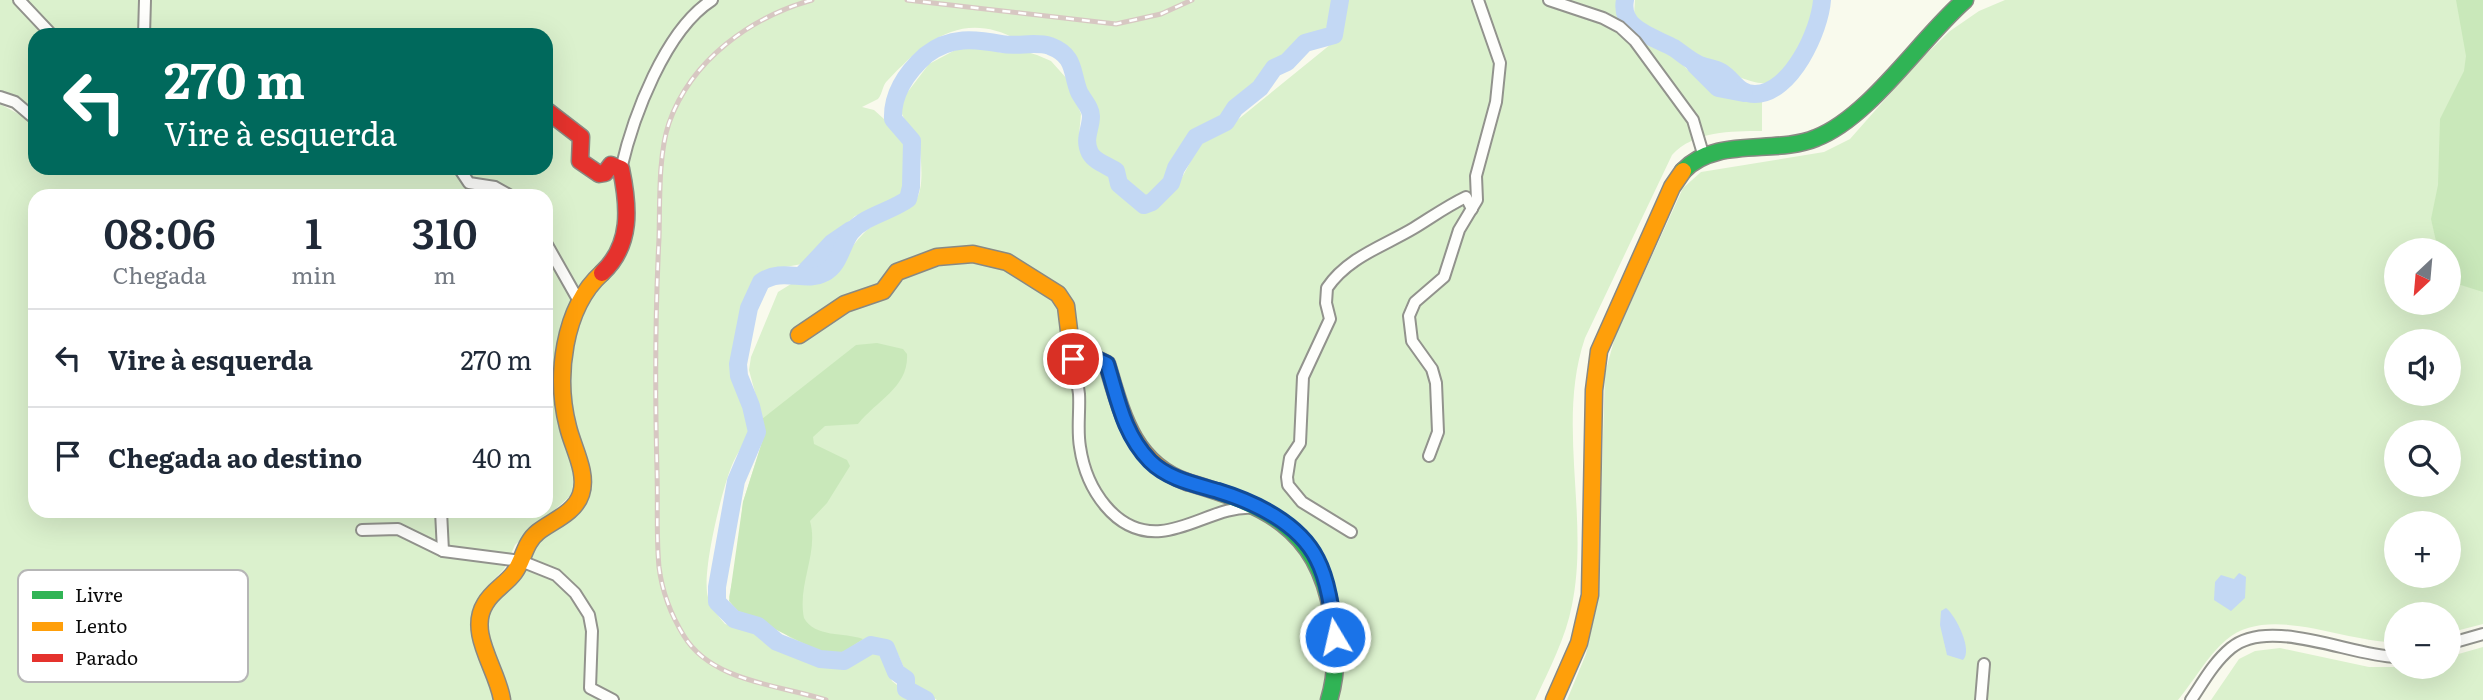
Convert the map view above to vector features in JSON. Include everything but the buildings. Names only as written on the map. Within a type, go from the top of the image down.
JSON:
[{"type":"street","points":[[19,0],[45,28]]},
{"type":"street","points":[[144,28],[145,0]]},
{"type":"street","points":[[502,700],[501,686],[483,649],[480,620],[488,599],[514,573],[529,540],[544,526],[571,509],[581,495],[580,473],[568,425],[562,383],[580,303],[585,291],[620,255],[626,194],[621,169],[629,133],[648,86],[674,42],[699,10],[712,0]]},
{"type":"street","points":[[1429,456],[1438,432],[1436,383],[1432,369],[1412,341],[1409,316],[1415,302],[1444,276],[1456,238],[1477,200],[1476,176],[1496,102],[1500,63],[1478,0]]},
{"type":"street","points":[[1549,0],[1603,18],[1620,27],[1635,41],[1693,120],[1704,157]]},
{"type":"street","points":[[1554,700],[1579,643],[1590,595],[1594,390],[1600,351],[1672,187],[1685,168],[1704,157],[1721,152],[1816,139],[1831,132],[1857,110],[1942,18],[1965,0]]},
{"type":"street","points":[[0,97],[15,102],[28,113]]},
{"type":"street","points":[[553,115],[581,137],[580,161],[584,166],[599,174],[605,173],[611,165],[621,169]]},
{"type":"street","points":[[463,175],[469,183],[499,189]]},
{"type":"street","points":[[1351,532],[1302,502],[1293,492],[1287,477],[1290,458],[1300,443],[1303,377],[1330,318],[1325,294],[1327,288],[1365,253],[1414,228],[1446,205],[1466,197],[1472,209]]},
{"type":"street","points":[[799,335],[845,304],[883,291],[897,272],[937,257],[973,254],[1007,262],[1058,294],[1066,306],[1078,391],[1082,455],[1100,500],[1113,515],[1133,527],[1162,531],[1236,509],[1265,510]]},
{"type":"street","points":[[553,255],[580,303]]},
{"type":"street","points":[[1071,347],[1107,364],[1118,410],[1150,460],[1179,479],[1265,510],[1300,537],[1318,559],[1331,607],[1335,637],[1337,666],[1329,700]]},
{"type":"street","points":[[441,518],[443,551]]},
{"type":"street","points":[[362,530],[398,529],[443,551],[521,561],[545,568],[575,593],[589,615],[592,631],[590,688],[613,700]]},
{"type":"street","points":[[2461,640],[2483,634]]},
{"type":"street","points":[[2191,700],[2232,646],[2246,640],[2297,638],[2384,656]]},
{"type":"street","points":[[1981,700],[1984,664]]},
{"type":"green space","points":[[0,0],[1336,0],[1326,29],[1304,40],[1285,59],[1266,69],[1250,91],[1225,115],[1192,131],[1172,166],[1168,183],[1148,200],[1124,184],[1117,167],[1094,151],[1091,138],[1095,115],[1080,87],[1077,63],[1063,48],[1036,36],[1020,41],[1000,32],[981,28],[963,29],[947,34],[917,53],[886,82],[878,99],[862,107],[874,110],[904,137],[910,163],[904,197],[894,204],[855,216],[802,264],[763,271],[755,280],[743,306],[735,351],[736,377],[751,414],[751,427],[732,465],[718,511],[707,570],[709,601],[725,624],[753,631],[772,647],[816,665],[842,665],[869,652],[883,656],[892,681],[916,700],[507,700],[484,618],[530,547],[573,516],[576,487],[553,511],[553,189],[28,189],[28,518],[545,518],[515,545],[504,569],[485,589],[474,609],[494,700],[0,700],[0,104],[28,119],[28,175],[553,175],[553,28],[28,28],[28,111],[0,94]]},
{"type":"green space","points":[[1346,0],[1618,0],[1619,13],[1629,27],[1671,54],[1701,82],[1728,97],[1762,100],[1762,131],[1726,132],[1702,137],[1681,147],[1672,155],[1585,338],[1573,403],[1577,572],[1569,617],[1535,700],[937,700],[914,687],[896,650],[888,642],[880,639],[867,640],[839,655],[820,654],[770,624],[733,607],[729,597],[737,558],[743,502],[763,439],[762,419],[749,370],[751,357],[778,292],[791,284],[826,281],[863,234],[877,223],[909,207],[916,200],[921,174],[919,143],[902,115],[900,102],[929,64],[959,48],[975,46],[1002,53],[1027,52],[1051,61],[1068,80],[1081,114],[1079,135],[1086,154],[1109,174],[1118,191],[1138,208],[1154,210],[1178,185],[1201,142],[1235,122],[1336,40],[1342,28]]},
{"type":"green space","points":[[1635,0],[1816,0],[1812,23],[1794,61],[1785,72],[1766,83],[1738,77],[1658,34],[1634,15]]},
{"type":"green space","points":[[2005,0],[2483,0],[2483,624],[2461,630],[2461,602],[2384,602],[2384,641],[2308,628],[2264,625],[2244,630],[2219,646],[2178,700],[1567,700],[1586,654],[1598,600],[1605,373],[1615,337],[1683,188],[1701,172],[1824,152],[1850,139],[1918,62],[1950,31],[1979,11]]},
{"type":"green space","points":[[2456,0],[2483,0],[2483,292],[2461,285],[2461,238],[2435,238],[2431,219],[2438,185],[2440,119],[2464,71],[2466,56]]},
{"type":"green space","points":[[877,343],[903,349],[907,354],[903,375],[897,384],[858,424],[825,426],[813,437],[814,444],[847,460],[850,466],[827,503],[810,521],[812,545],[803,593],[804,618],[822,632],[863,639],[839,655],[827,655],[738,611],[729,601],[743,502],[763,439],[762,419],[856,345]]},
{"type":"green space","points":[[2483,647],[2483,700],[2211,700],[2239,659],[2255,651],[2280,648],[2369,667],[2384,667],[2384,679],[2461,679],[2461,653]]},
{"type":"water","points":[[2239,573],[2246,577],[2245,598],[2231,611],[2214,600],[2215,582],[2221,575],[2234,579]]},
{"type":"water","points":[[1946,608],[1965,641],[1966,655],[1963,660],[1947,655],[1940,625],[1941,611]]},
{"type":"waterway","points":[[926,700],[906,689],[906,679],[896,672],[886,648],[871,645],[844,661],[820,659],[777,642],[758,626],[734,619],[717,602],[717,587],[736,481],[757,432],[751,406],[739,376],[738,364],[749,308],[761,282],[777,276],[810,277],[824,273],[834,265],[848,237],[857,226],[908,199],[911,187],[912,141],[893,119],[893,109],[907,76],[935,49],[953,42],[972,40],[1008,45],[1044,45],[1058,50],[1071,65],[1079,92],[1091,113],[1087,139],[1090,153],[1116,171],[1119,184],[1144,205],[1152,202],[1171,183],[1176,168],[1196,137],[1226,122],[1235,108],[1260,88],[1274,68],[1287,62],[1305,43],[1334,35],[1340,0]]},
{"type":"waterway","points":[[1625,0],[1627,18],[1640,31],[1674,48],[1696,63],[1721,72],[1744,92],[1755,94],[1780,84],[1801,58],[1816,27],[1822,0]]},
{"type":"waterway","points":[[1695,65],[1718,88],[1744,93]]},
{"type":"waterway","points":[[803,274],[832,243],[851,230]]},
{"type":"railway","points":[[812,0],[767,18],[726,44],[692,80],[679,100],[665,136],[661,164],[657,296],[657,531],[660,576],[665,594],[679,628],[696,651],[729,673],[826,700]]},
{"type":"railway","points":[[907,0],[1116,24],[1161,14],[1192,0]]},
{"type":"traffic: fast","points":[[1683,171],[1696,160],[1712,153],[1800,143],[1836,128],[1875,95],[1965,0]]},
{"type":"traffic: fast","points":[[1187,482],[1263,511],[1283,524],[1300,540],[1314,559],[1325,584],[1332,614],[1335,668],[1329,700]]},
{"type":"traffic: slow","points":[[1554,700],[1579,643],[1590,595],[1594,390],[1599,351],[1672,187],[1683,171]]},
{"type":"traffic: slow","points":[[799,335],[845,304],[883,291],[897,272],[937,257],[973,254],[1007,262],[1058,294],[1066,306],[1071,347],[1107,364],[1132,435],[1154,463],[1187,482]]},
{"type":"traffic: slow","points":[[502,700],[481,639],[480,615],[488,599],[514,573],[533,536],[574,506],[581,494],[583,478],[564,408],[563,366],[571,324],[578,305],[602,273]]},
{"type":"traffic: jam","points":[[553,115],[581,137],[580,161],[599,174],[605,173],[611,165],[621,169],[626,197],[626,225],[619,250],[602,273]]},
{"type":"route","points":[[1073,359],[1071,347],[1107,364],[1113,394],[1126,426],[1150,460],[1165,473],[1258,505],[1272,513],[1300,537],[1318,559],[1331,607],[1335,637]]}]
